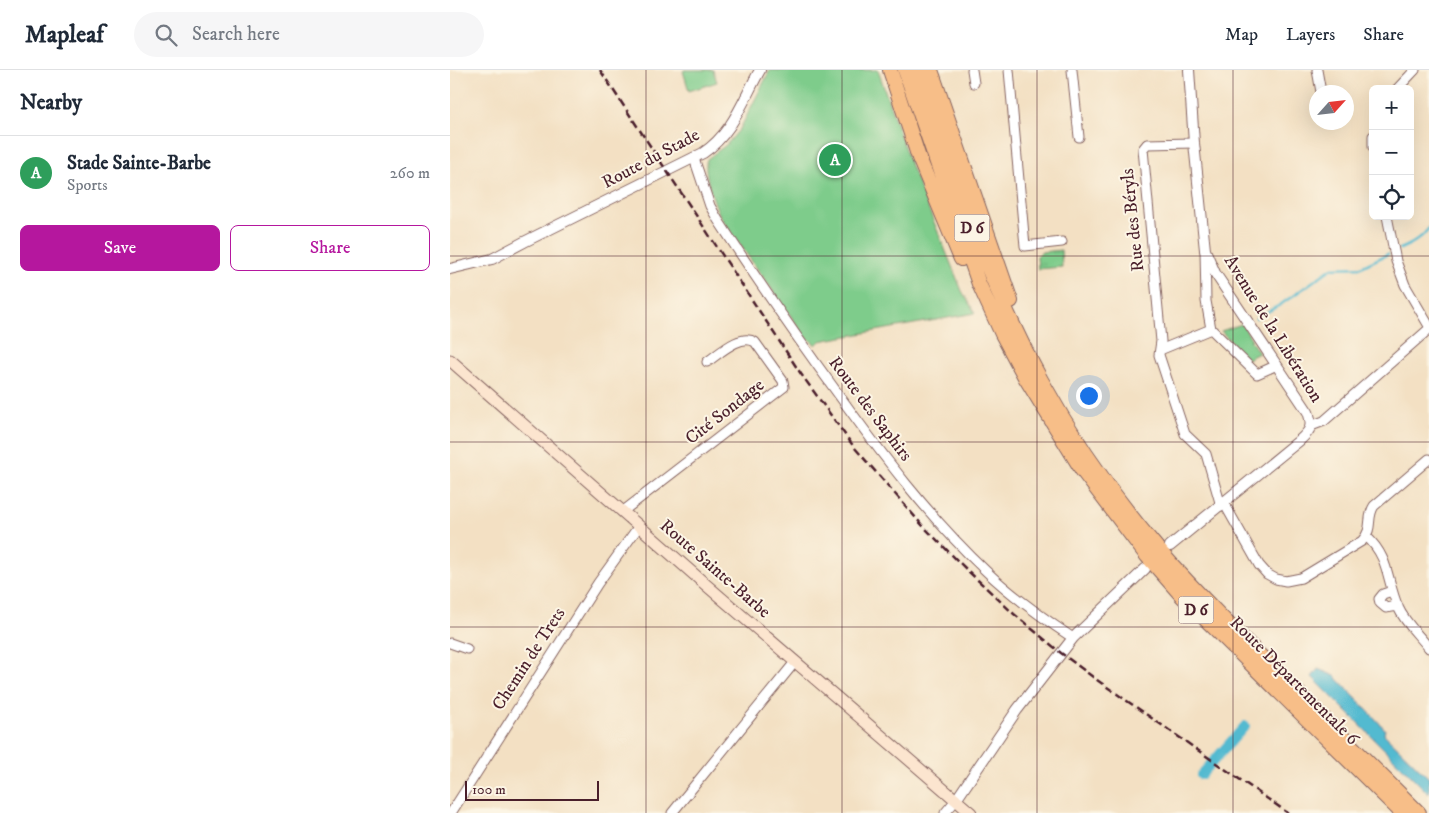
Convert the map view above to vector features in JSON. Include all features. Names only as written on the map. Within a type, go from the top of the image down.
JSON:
[{"type":"highway","points":[[890,70],[919,158],[978,301],[1005,351],[1025,377]]},
{"type":"highway","name":"D 6","points":[[905,70],[979,284],[1002,334],[1025,377]]},
{"type":"highway","name":"D 6","points":[[918,70],[970,222],[992,278],[1015,330],[1041,381]]},
{"type":"highway","points":[[931,70],[1012,305],[1041,381]]},
{"type":"highway","name":"Route Départementale 6","points":[[1025,377],[1082,470],[1147,556],[1189,602],[1402,813]]},
{"type":"highway","name":"Route Départementale 6","points":[[1041,381],[1112,490],[1157,548],[1203,598],[1419,813]]},
{"type":"main road","name":"Route Sainte-Barbe","points":[[451,361],[622,512],[971,813]]},
{"type":"street","name":"Route du Stade","points":[[450,269],[492,259],[694,158],[710,148],[728,129],[760,70]]},
{"type":"street","points":[[972,70],[974,83]]},
{"type":"street","points":[[1009,70],[1025,246],[1062,242]]},
{"type":"street","points":[[1072,70],[1079,137]]},
{"type":"street","name":"Avenue de la Libération","points":[[1189,70],[1205,250],[1215,273],[1308,412],[1311,426]]},
{"type":"street","points":[[1317,70],[1320,85]]},
{"type":"street","points":[[1402,85],[1415,70]]},
{"type":"street","name":"Rue des Béryls","points":[[1161,345],[1143,149],[1147,144],[1194,143]]},
{"type":"street","name":"Route des Saphirs","points":[[694,158],[710,206],[718,220],[776,308],[877,449],[940,524],[987,572],[1032,609],[1073,638]]},
{"type":"street","points":[[1170,546],[1300,440],[1310,431],[1311,426],[1324,421],[1429,328],[1405,285],[1396,262],[1388,220]]},
{"type":"street","name":"Route du Stade","points":[[450,262],[501,250],[524,242]]},
{"type":"street","points":[[1205,250],[1206,301],[1211,329],[1257,374],[1277,365]]},
{"type":"street","points":[[1211,329],[1161,345],[1159,355],[1185,434],[1206,454],[1222,504],[1258,565],[1267,574],[1276,579],[1286,581],[1301,578],[1358,544],[1366,536],[1370,526],[1370,514],[1374,506],[1429,458]]},
{"type":"street","name":"Cité Sondage","points":[[622,512],[784,387],[784,381],[752,340],[741,340],[706,362]]},
{"type":"street","name":"Chemin de Trets","points":[[451,813],[598,583],[639,526]]},
{"type":"street","points":[[1366,536],[1384,558],[1392,591],[1398,606],[1407,622],[1429,648]]},
{"type":"street","points":[[945,813],[956,800],[1017,710],[1073,638],[1145,568]]},
{"type":"street","points":[[1392,591],[1380,596],[1380,603],[1386,608],[1398,606]]},
{"type":"street","points":[[450,643],[467,649]]},
{"type":"street","points":[[672,813],[795,662]]},
{"type":"green space","points":[[713,70],[717,82],[689,91],[683,71]]},
{"type":"green space","points":[[770,70],[878,70],[909,161],[962,291],[975,313],[820,341],[816,345],[805,336],[721,218],[706,172],[707,159],[726,145],[740,129]]},
{"type":"green space","points":[[1061,250],[1062,267],[1038,269],[1037,256],[1042,252]]},
{"type":"green space","points":[[1242,324],[1259,353],[1247,359],[1221,331]]},
{"type":"water","points":[[1318,669],[1335,676],[1385,729],[1384,734],[1429,778],[1429,794],[1312,677]]},
{"type":"waterway","points":[[1400,249],[1416,241],[1429,228]]},
{"type":"waterway","points":[[1256,318],[1280,305],[1332,268],[1361,267],[1388,254]]},
{"type":"waterway","points":[[1201,775],[1245,726]]},
{"type":"railway","points":[[600,70],[801,374],[854,447],[923,526],[1014,614],[1061,653],[1288,813]]},
{"type":"place","name":"Stade Sainte-Barbe","points":[[835,160]]}]
